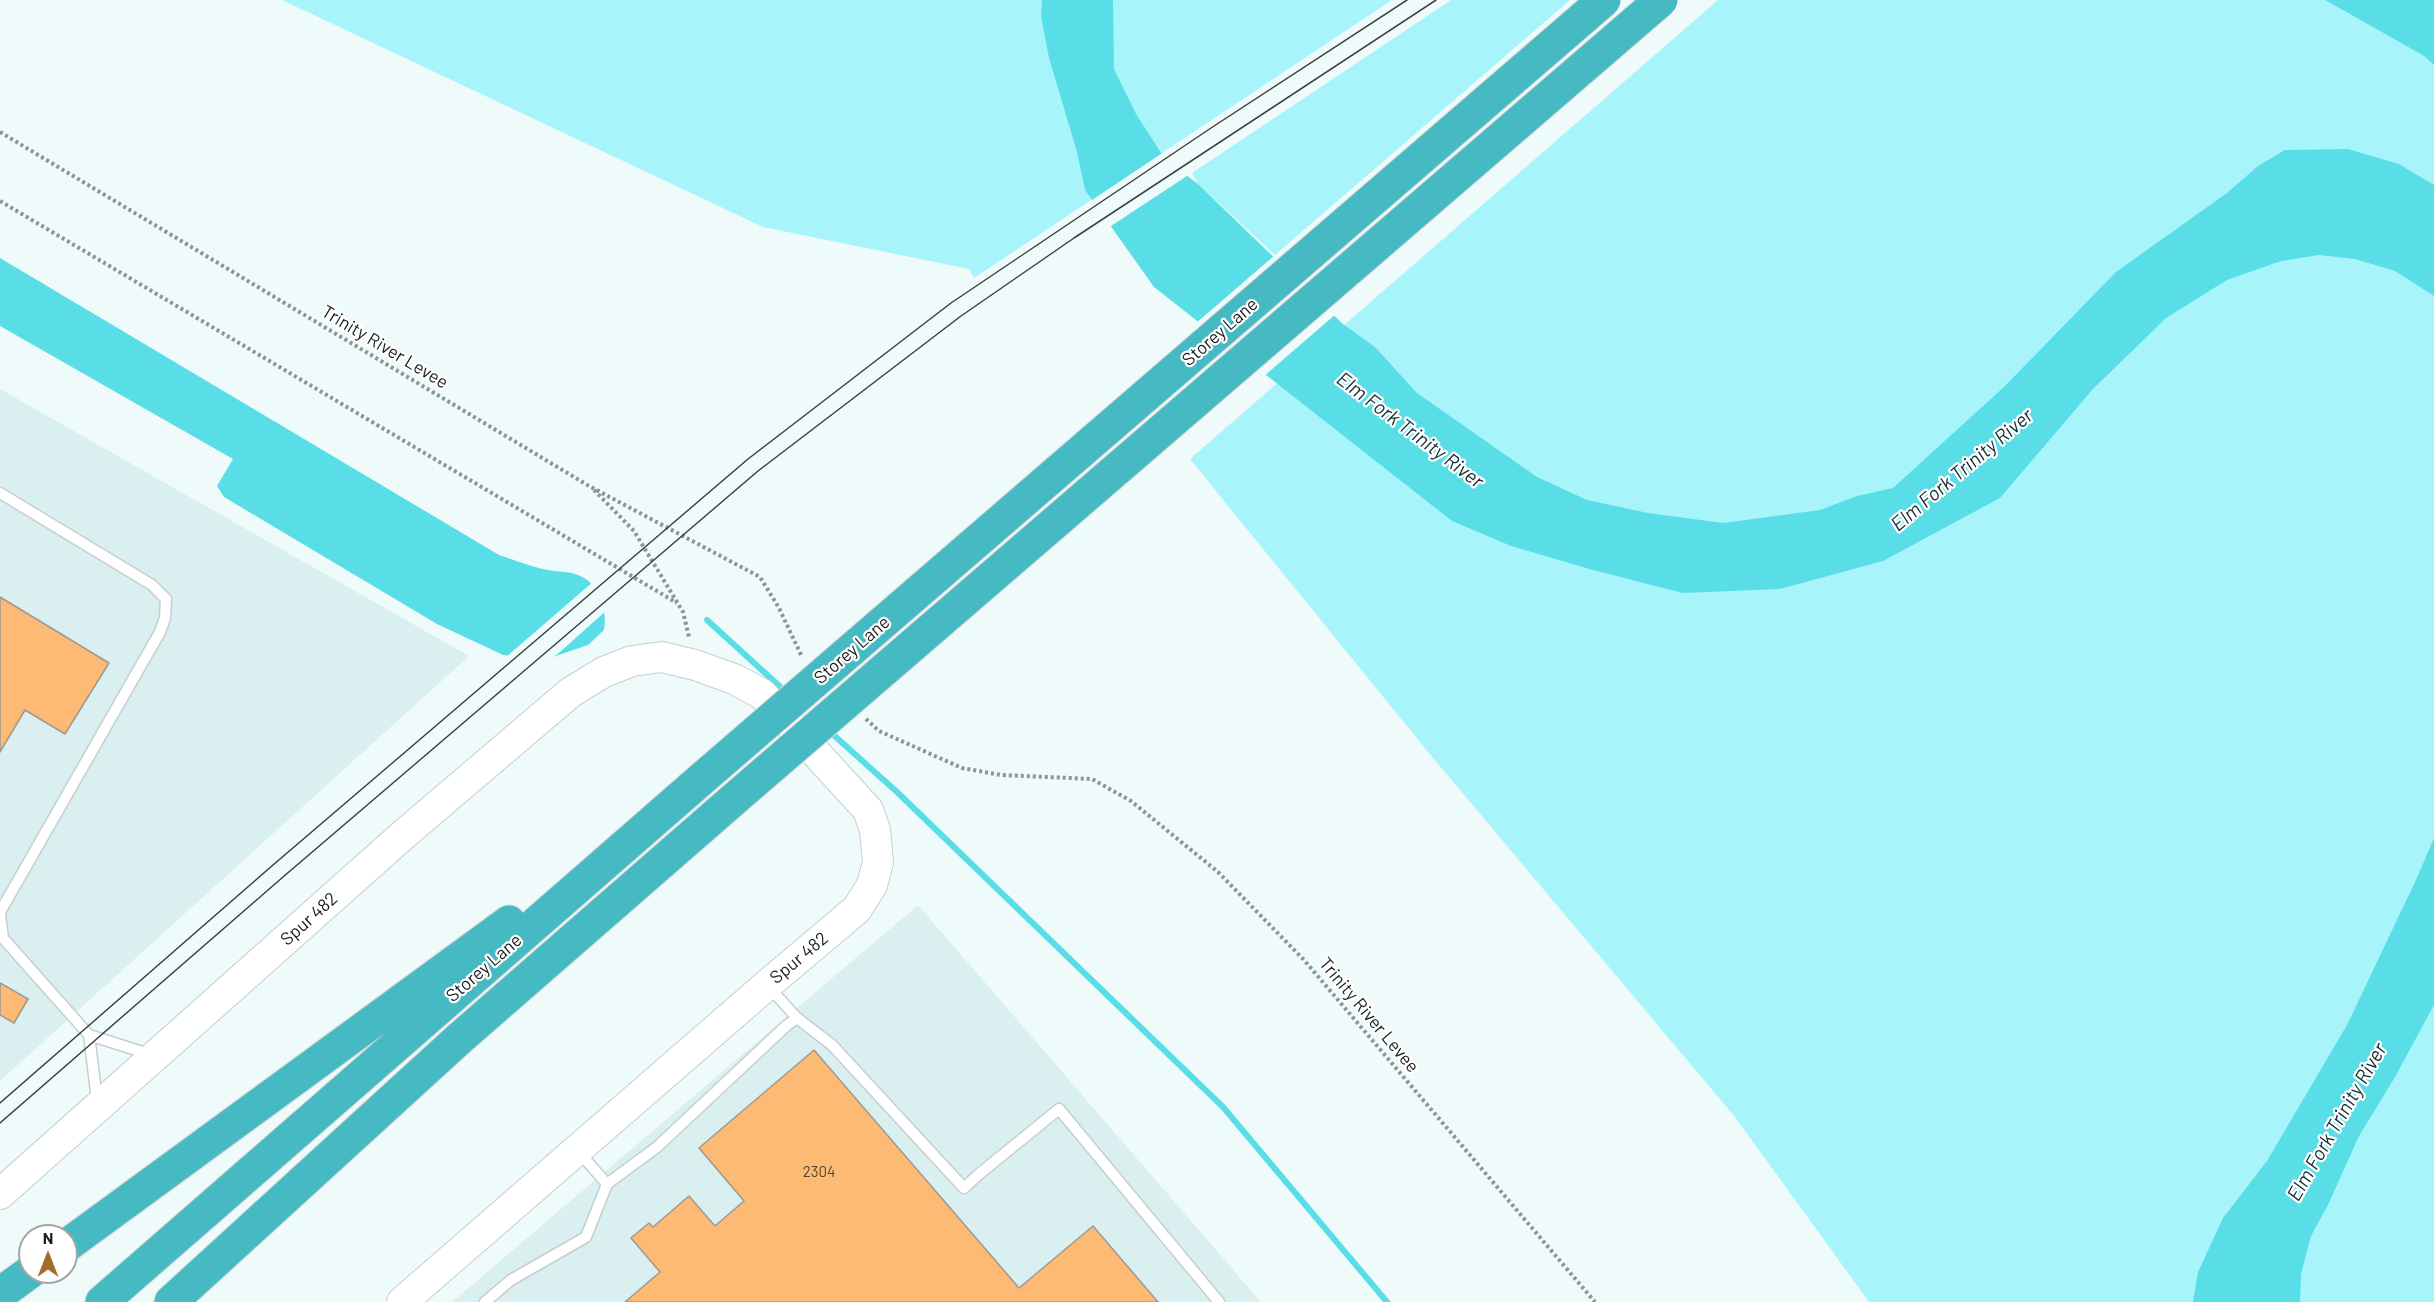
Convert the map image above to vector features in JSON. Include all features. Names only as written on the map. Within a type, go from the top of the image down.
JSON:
[{"type":"highway","name":"Storey Lane","points":[[102,1302],[705,776],[1604,0]]},
{"type":"highway","name":"Storey Lane","points":[[171,1302],[460,1038],[1661,0]]},
{"type":"highway","points":[[78,1237],[451,962],[628,843]]},
{"type":"highway","points":[[0,1294],[18,1281]]},
{"type":"main road","name":"Spur 482","points":[[0,1194],[402,836],[571,692],[604,672],[632,661],[662,657],[695,664],[734,679],[762,694],[868,810],[875,830],[878,862],[872,885],[857,909],[402,1302]]},
{"type":"lane","points":[[0,493],[152,585],[166,599],[165,618],[160,632],[0,913],[3,938],[89,1035],[155,1056]]},
{"type":"lane","points":[[767,985],[797,1018],[832,1045],[964,1188],[1059,1109],[1219,1302]]},
{"type":"lane","points":[[485,1302],[510,1280],[586,1237],[607,1184],[657,1147],[797,1018]]},
{"type":"lane","points":[[89,1035],[98,1107]]},
{"type":"lane","points":[[577,1150],[607,1184]]},
{"type":"path","name":"Trinity River Levee","points":[[0,132],[590,486],[760,577],[779,608],[800,655],[807,662]]},
{"type":"path","points":[[0,201],[677,603]]},
{"type":"path","points":[[590,486],[634,531],[683,612],[695,664]]},
{"type":"path","name":"Trinity River Levee","points":[[863,716],[879,731],[962,768],[1001,775],[1092,779],[1131,801],[1218,872],[1304,960],[1595,1302]]},
{"type":"shaded area","points":[[282,0],[1392,0],[974,278],[969,269],[763,227]]},
{"type":"shaded area","points":[[1451,0],[1570,0],[1275,255],[1198,184],[1192,173]]},
{"type":"shaded area","points":[[1718,0],[2325,0],[2424,56],[2434,65],[2434,1302],[1869,1302],[1735,1117],[1428,752],[1190,459]]},
{"type":"shaded area","points":[[0,389],[469,656],[0,1081]]},
{"type":"shaded area","points":[[918,905],[1261,1302],[452,1302]]},
{"type":"water","name":"Elm Fork Trinity River","points":[[1042,0],[1113,0],[1114,69],[1136,114],[1165,159],[1198,184],[1343,324],[1375,347],[1417,393],[1537,477],[1587,500],[1648,513],[1723,523],[1820,510],[1857,496],[1893,488],[2004,387],[2116,272],[2227,193],[2258,166],[2285,150],[2348,149],[2399,164],[2434,185],[2434,296],[2395,271],[2355,259],[2319,255],[2281,261],[2227,280],[2166,318],[2093,389],[2000,498],[1883,561],[1780,589],[1683,593],[1511,546],[1452,521],[1154,287],[1085,190],[1077,152],[1049,58],[1041,16]]},
{"type":"water","points":[[2325,0],[2434,0],[2434,65],[2424,56]]},
{"type":"water","points":[[0,258],[499,555],[535,567],[583,577],[590,582],[600,596],[605,613],[604,630],[588,645],[544,660],[503,655],[437,624],[224,497],[217,486],[233,459],[0,326]]},
{"type":"water","name":"Elm Fork Trinity River","points":[[2434,838],[2434,1005],[2395,1077],[2359,1136],[2328,1205],[2311,1236],[2301,1274],[2300,1302],[2193,1302],[2198,1272],[2223,1218],[2267,1161],[2347,1025]]},
{"type":"pier","points":[[1164,152],[1167,157],[1190,174],[1108,228],[1089,202]]},
{"type":"pier","points":[[1275,255],[1336,314],[1263,377],[1195,324]]},
{"type":"pier","points":[[594,581],[602,591],[608,609],[560,652],[545,663],[505,658]]},
{"type":"building","points":[[0,597],[109,663],[65,734],[25,710],[0,752]]},
{"type":"building","points":[[0,983],[28,999],[14,1023],[0,1015]]},
{"type":"building","points":[[814,1050],[1019,1288],[1093,1226],[1158,1302],[625,1302],[660,1272],[631,1238],[649,1223],[653,1227],[689,1196],[715,1226],[744,1201],[699,1148]]},
{"type":"waterway","points":[[707,620],[787,693]]},
{"type":"waterway","points":[[828,730],[897,792],[1223,1107],[1387,1302]]},
{"type":"tram line","points":[[0,1103],[273,865],[748,459],[951,303],[1211,128],[1407,0]]},
{"type":"tram line","points":[[0,1123],[283,877],[758,471],[961,316],[1074,238],[1436,0]]}]
